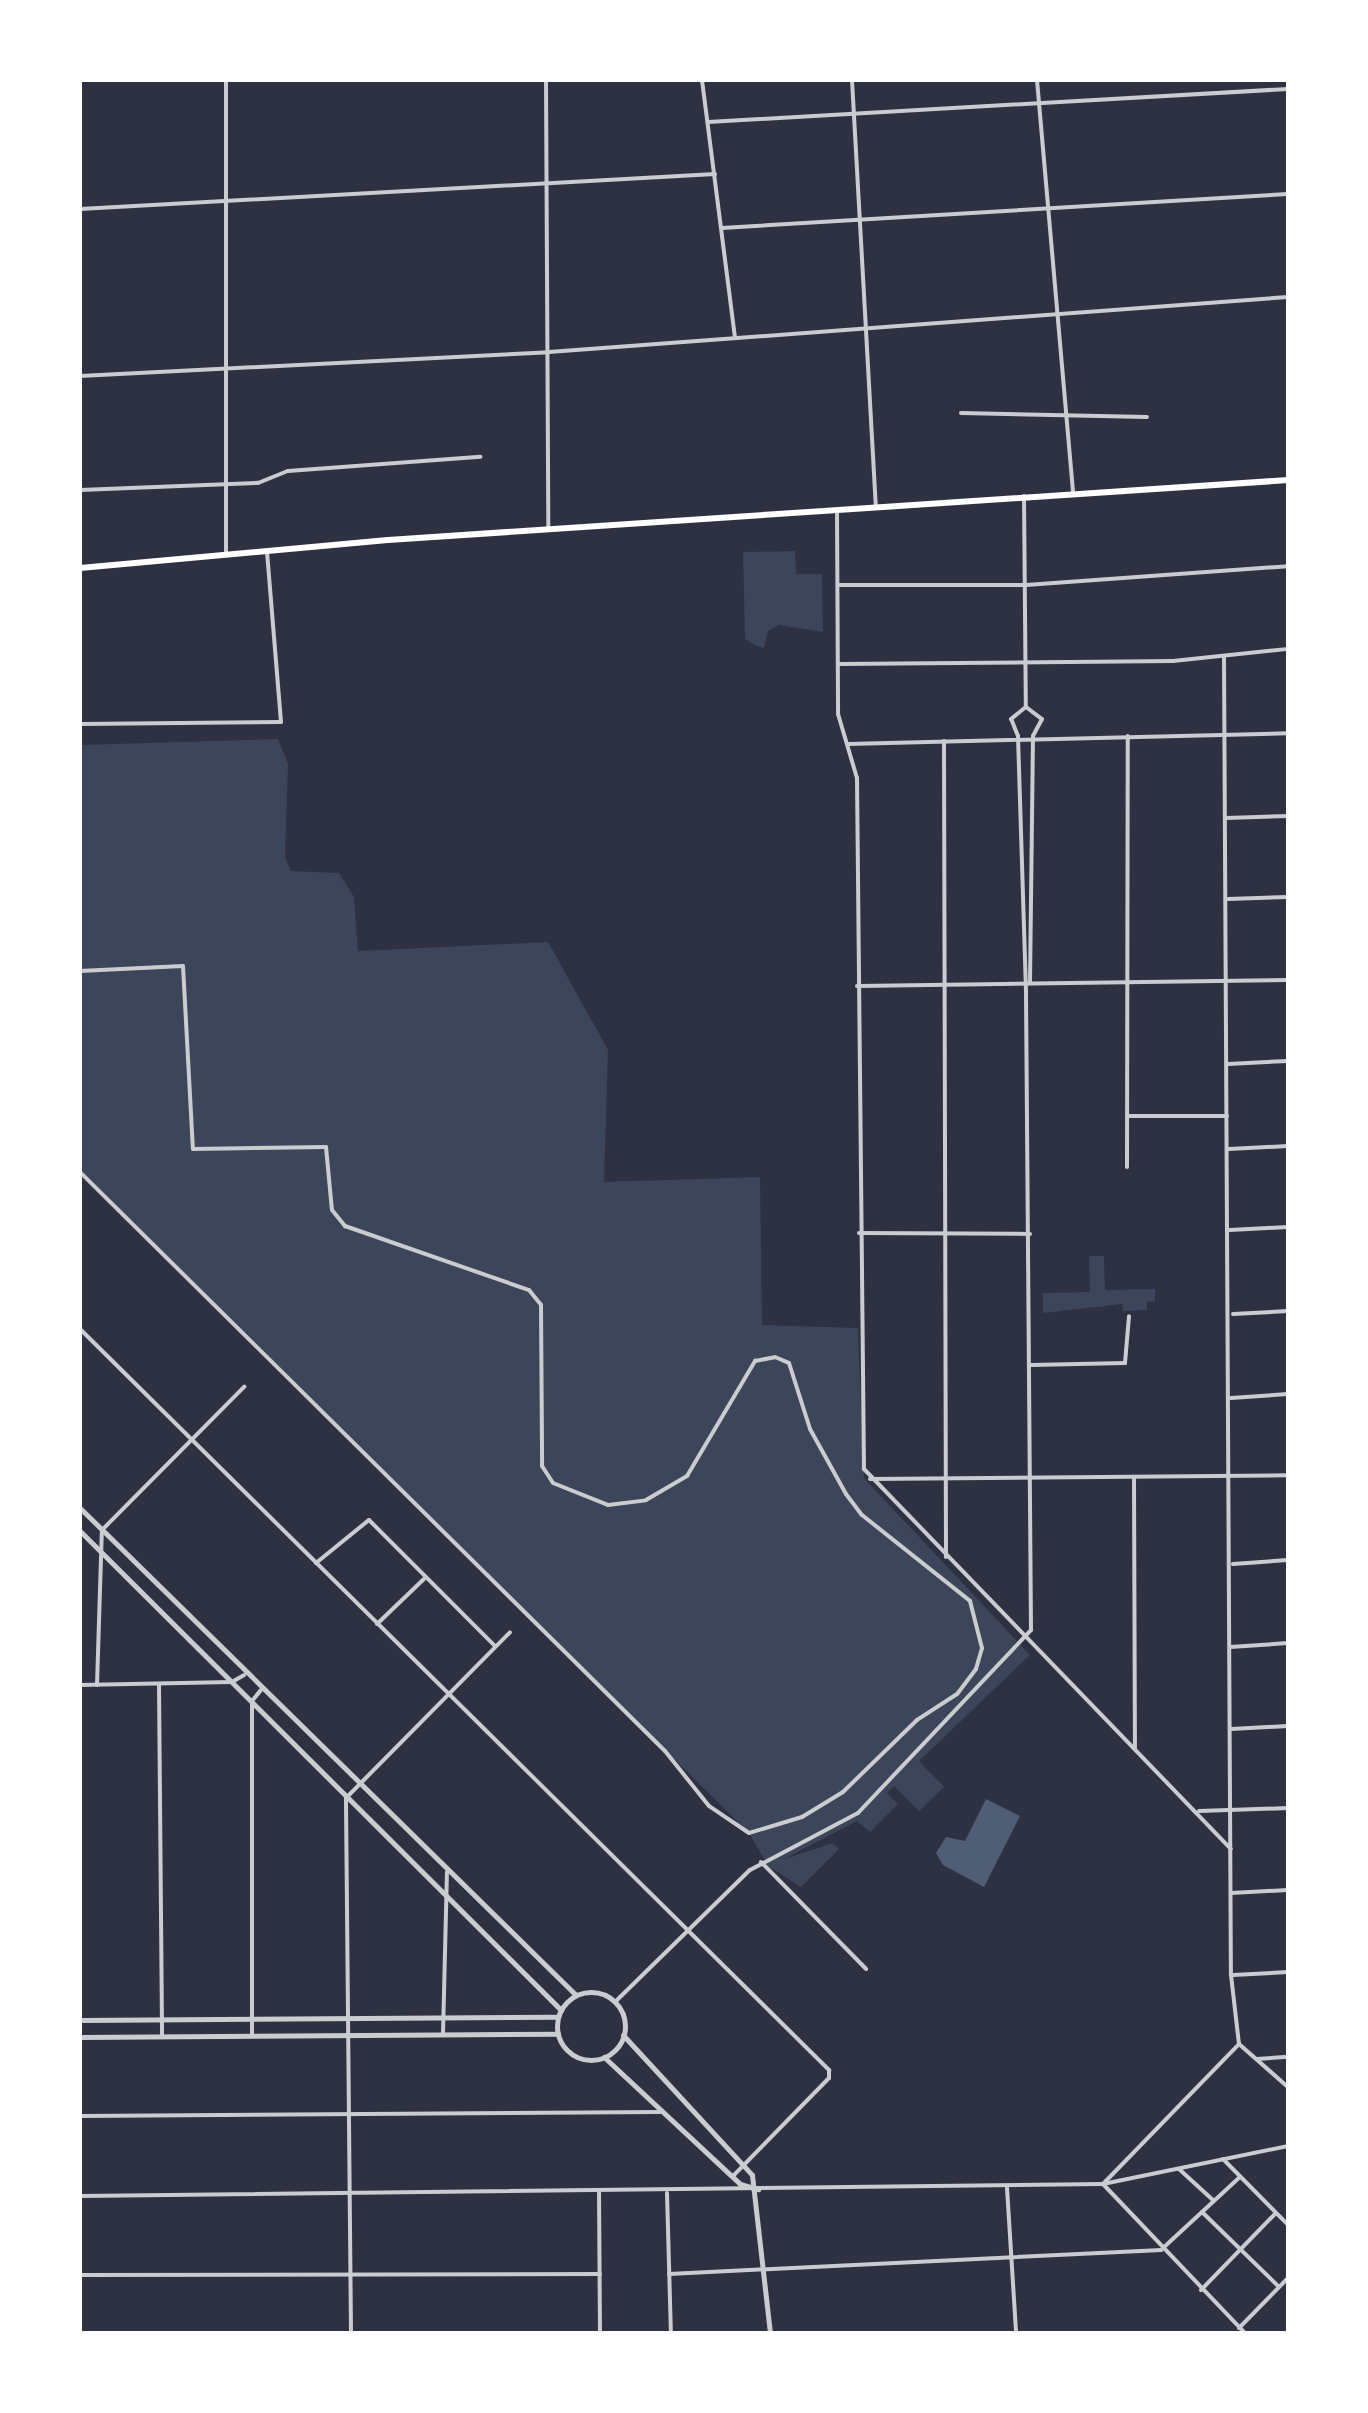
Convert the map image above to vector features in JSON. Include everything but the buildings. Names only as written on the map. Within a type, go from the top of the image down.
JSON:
[{"type":"main road","points":[[80,568],[267,550],[876,505],[1288,480]]},
{"type":"street","points":[[226,80],[226,556]]},
{"type":"street","points":[[546,80],[548,529]]},
{"type":"street","points":[[702,80],[735,337]]},
{"type":"street","points":[[852,80],[876,505]]},
{"type":"street","points":[[1037,80],[1044,207],[1072,493]]},
{"type":"street","points":[[708,122],[1288,89]]},
{"type":"street","points":[[80,209],[715,174]]},
{"type":"street","points":[[722,228],[1288,194]]},
{"type":"street","points":[[80,376],[549,352],[1054,310],[1288,297]]},
{"type":"street","points":[[961,413],[1066,418],[1147,416]]},
{"type":"street","points":[[80,490],[268,481],[288,471],[480,456]]},
{"type":"street","points":[[1024,496],[1026,707]]},
{"type":"street","points":[[836,508],[839,724],[857,778],[862,1454],[870,1479],[1026,1642],[1199,1811],[1231,1849]]},
{"type":"street","points":[[80,724],[282,722],[267,550]]},
{"type":"street","points":[[838,586],[1026,585],[1288,566]]},
{"type":"street","points":[[836,664],[1026,664],[1224,656],[1288,649]]},
{"type":"street","points":[[1224,656],[1232,1314],[1231,1975],[1239,2044],[1288,2088]]},
{"type":"street","points":[[1026,707],[1012,718],[1018,736],[1027,984]]},
{"type":"street","points":[[615,2002],[760,1862],[858,1812],[1026,1642],[1033,1619],[1026,991],[1033,736],[1042,718],[1026,707]]},
{"type":"street","points":[[848,744],[1018,736],[1288,733]]},
{"type":"street","points":[[1128,736],[1128,1166]]},
{"type":"street","points":[[944,742],[946,1558]]},
{"type":"street","points":[[1226,818],[1288,816]]},
{"type":"street","points":[[1227,899],[1288,898]]},
{"type":"street","points":[[80,971],[184,966],[194,1149],[326,1147],[332,1210],[345,1226],[529,1290],[541,1305],[542,1466],[554,1483],[608,1505],[646,1500],[687,1476],[755,1362],[776,1357],[789,1363],[810,1429],[846,1494],[862,1515],[970,1601],[980,1624],[976,1669],[958,1694],[917,1720],[843,1792],[802,1817],[749,1833],[693,1791],[664,1751],[80,1172]]},
{"type":"street","points":[[858,986],[1288,980]]},
{"type":"street","points":[[1228,1064],[1288,1061]]},
{"type":"street","points":[[1127,1116],[1229,1116]]},
{"type":"street","points":[[1229,1149],[1288,1146]]},
{"type":"street","points":[[1230,1230],[1288,1227]]},
{"type":"street","points":[[858,1233],[1030,1234]]},
{"type":"street","points":[[1232,1314],[1288,1312]]},
{"type":"street","points":[[1030,1366],[1125,1363],[1129,1316]]},
{"type":"street","points":[[80,1330],[830,2074],[733,2176]]},
{"type":"street","points":[[98,1685],[98,1550],[102,1530],[244,1388]]},
{"type":"street","points":[[1231,1398],[1288,1394]]},
{"type":"street","points":[[870,1479],[1288,1475]]},
{"type":"street","points":[[1134,1478],[1135,1749]]},
{"type":"street","points":[[80,1508],[244,1675],[576,1996]]},
{"type":"street","points":[[316,1562],[368,1520],[495,1646]]},
{"type":"street","points":[[80,1531],[442,1891],[559,2014]]},
{"type":"street","points":[[1231,1564],[1288,1560]]},
{"type":"street","points":[[377,1624],[425,1578]]},
{"type":"street","points":[[350,2333],[346,1798],[510,1632]]},
{"type":"street","points":[[1230,1646],[1288,1643]]},
{"type":"street","points":[[80,1685],[232,1682],[244,1675]]},
{"type":"street","points":[[159,1685],[162,2036]]},
{"type":"street","points":[[252,2036],[252,1701],[261,1690]]},
{"type":"street","points":[[1231,1730],[1288,1726]]},
{"type":"street","points":[[1199,1811],[1288,1808]]},
{"type":"street","points":[[760,1862],[866,1968]]},
{"type":"street","points":[[443,2034],[442,1891],[448,1872]]},
{"type":"street","points":[[1231,1892],[1288,1890]]},
{"type":"street","points":[[1231,1975],[1288,1972]]},
{"type":"street","points":[[615,2002],[592,1992],[576,1996],[559,2014],[558,2034],[576,2056],[604,2057],[733,2176],[758,2190]]},
{"type":"street","points":[[615,2002],[623,2035],[744,2165],[758,2190],[770,2333]]},
{"type":"street","points":[[80,2020],[559,2014]]},
{"type":"street","points":[[80,2037],[558,2034]]},
{"type":"street","points":[[604,2057],[623,2035]]},
{"type":"street","points":[[1103,2184],[1239,2044]]},
{"type":"street","points":[[1257,2059],[1288,2056]]},
{"type":"street","points":[[80,2116],[666,2112]]},
{"type":"street","points":[[80,2196],[1007,2188],[1103,2184],[1288,2147]]},
{"type":"street","points":[[1223,2160],[1288,2225]]},
{"type":"street","points":[[1180,2168],[1214,2202]]},
{"type":"street","points":[[669,2274],[1160,2250],[1240,2177]]},
{"type":"street","points":[[1103,2184],[1160,2250],[1244,2333]]},
{"type":"street","points":[[1007,2188],[1016,2333]]},
{"type":"street","points":[[599,2190],[600,2333]]},
{"type":"street","points":[[667,2191],[671,2333]]},
{"type":"street","points":[[1202,2212],[1279,2287]]},
{"type":"street","points":[[1201,2290],[1276,2213]]},
{"type":"street","points":[[80,2275],[600,2274]]},
{"type":"street","points":[[1239,2328],[1288,2278]]},
{"type":"shaded area","points":[[795,551],[796,574],[822,574],[823,632],[779,625],[768,631],[764,648],[756,646],[745,639],[743,552]]},
{"type":"shaded area","points":[[278,739],[288,764],[285,857],[291,871],[339,873],[354,897],[358,951],[548,942],[608,1050],[604,1182],[760,1177],[762,1325],[858,1328],[864,1478],[1030,1655],[919,1761],[944,1787],[919,1811],[894,1786],[887,1793],[898,1804],[870,1832],[857,1821],[784,1859],[833,1843],[839,1849],[801,1887],[768,1866],[749,1833],[80,1171],[80,745]]},
{"type":"shaded area","points":[[1089,1256],[1104,1256],[1105,1290],[1155,1289],[1155,1301],[1147,1302],[1147,1310],[1123,1311],[1122,1304],[1043,1313],[1043,1293],[1090,1292]]},
{"type":"shaded area","points":[[986,1799],[1020,1816],[984,1887],[943,1865],[936,1853],[946,1837],[965,1841]]}]
